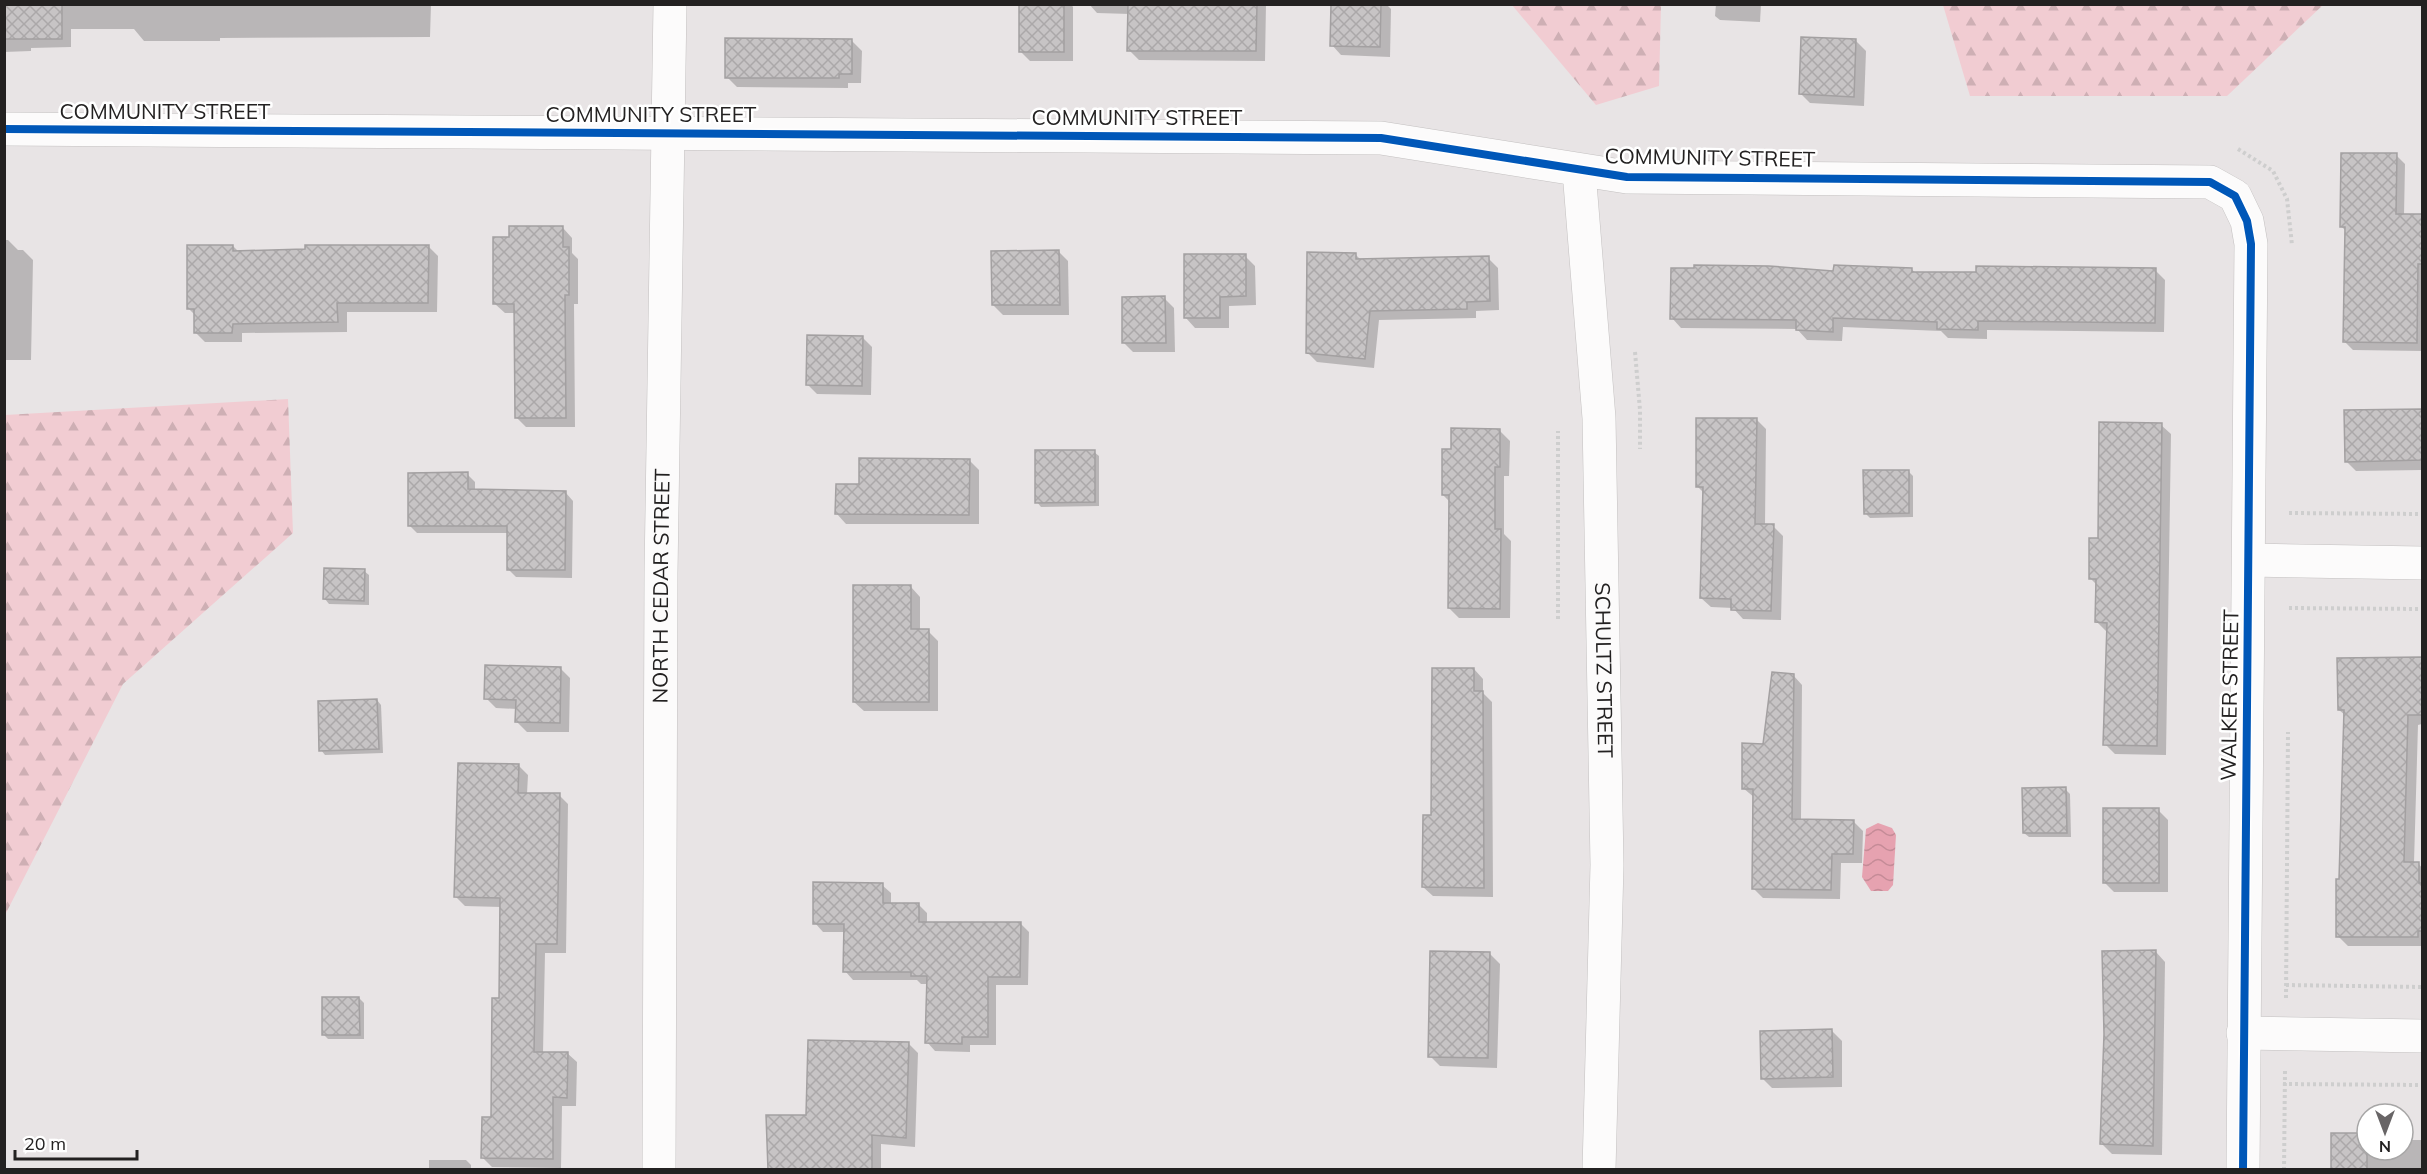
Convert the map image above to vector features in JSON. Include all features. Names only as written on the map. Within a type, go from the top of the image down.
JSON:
[{"type":"street","name":"NORTH CEDAR STREET","points":[[659,1170],[661,584],[670,132],[670,4]]},
{"type":"street","name":"COMMUNITY STREET","points":[[4,129],[1381,138],[1627,177],[2210,183],[2235,196],[2247,221]]},
{"type":"street","name":"SCHULTZ STREET","points":[[1579,171],[1599,418],[1607,865],[1599,1170]]},
{"type":"street","name":"WALKER STREET","points":[[2243,1170],[2251,244],[2247,221]]},
{"type":"street","points":[[2249,560],[2422,563]]},
{"type":"street","points":[[2243,1033],[2422,1036]]},
{"type":"path","points":[[1558,424],[1558,619]]},
{"type":"path","points":[[2289,513],[2422,514]]},
{"type":"path","points":[[2289,608],[2422,609]]},
{"type":"path","points":[[2286,985],[2422,987]]},
{"type":"path","points":[[2243,1084],[2422,1085]]},
{"type":"green space","points":[[1943,4],[2323,5],[2227,96],[1970,96]]},
{"type":"green space","points":[[1512,5],[1661,5],[1659,86],[1596,105]]},
{"type":"green space","points":[[288,399],[293,533],[123,684],[5,915],[5,415]]},
{"type":"water","points":[[1878,823],[1892,828],[1896,835],[1893,885],[1888,891],[1871,891],[1862,877],[1866,829]]},
{"type":"building","points":[[4,4],[62,4],[62,39],[4,39]]},
{"type":"building","points":[[1019,4],[1064,4],[1064,52],[1019,52]]},
{"type":"building","points":[[1128,4],[1257,4],[1256,51],[1127,51]]},
{"type":"building","points":[[1331,4],[1381,4],[1380,47],[1330,46]]},
{"type":"building","points":[[1801,37],[1856,39],[1854,97],[1799,94]]},
{"type":"building","points":[[725,38],[852,39],[852,74],[839,74],[839,78],[725,78]]},
{"type":"building","points":[[2341,153],[2397,153],[2396,214],[2422,214],[2422,264],[2418,264],[2417,343],[2343,342],[2345,227],[2340,227]]},
{"type":"building","points":[[509,226],[563,226],[563,247],[569,247],[569,295],[565,295],[566,418],[515,418],[514,304],[493,304],[493,237],[509,237]]},
{"type":"building","points":[[187,245],[233,245],[233,251],[305,249],[305,245],[429,245],[428,303],[337,303],[338,322],[233,324],[232,333],[194,333],[194,309],[187,309]]},
{"type":"building","points":[[1059,250],[1060,305],[992,305],[991,251]]},
{"type":"building","points":[[1307,252],[1356,253],[1356,259],[1489,256],[1490,301],[1467,302],[1467,309],[1370,311],[1365,359],[1306,353]]},
{"type":"building","points":[[1184,254],[1246,254],[1246,296],[1220,297],[1220,318],[1184,318]]},
{"type":"building","points":[[1694,265],[1769,266],[1833,271],[1834,265],[1912,268],[1912,272],[1976,272],[1976,266],[2156,268],[2155,323],[1978,321],[1978,330],[1937,329],[1937,322],[1833,318],[1833,332],[1796,330],[1796,320],[1670,319],[1671,268],[1694,268]]},
{"type":"building","points":[[1165,296],[1166,343],[1122,343],[1122,297]]},
{"type":"building","points":[[807,335],[863,336],[862,386],[806,385]]},
{"type":"building","points":[[2422,409],[2422,460],[2345,462],[2344,410]]},
{"type":"building","points":[[1696,418],[1757,418],[1755,524],[1774,524],[1771,611],[1731,610],[1731,599],[1700,598],[1703,487],[1696,487]]},
{"type":"building","points":[[2099,422],[2162,423],[2157,746],[2103,745],[2107,623],[2095,622],[2096,579],[2089,579],[2089,538],[2098,538]]},
{"type":"building","points":[[1451,428],[1500,429],[1500,467],[1495,467],[1495,529],[1501,529],[1500,609],[1448,608],[1449,495],[1442,495],[1442,449],[1451,449]]},
{"type":"building","points":[[1035,450],[1095,450],[1095,502],[1035,503]]},
{"type":"building","points":[[859,458],[970,459],[969,515],[835,514],[836,484],[859,484]]},
{"type":"building","points":[[1863,470],[1909,470],[1909,513],[1864,514]]},
{"type":"building","points":[[468,472],[468,489],[566,491],[565,570],[507,570],[507,526],[408,526],[408,473]]},
{"type":"building","points":[[324,568],[365,569],[364,601],[323,599]]},
{"type":"building","points":[[853,585],[911,585],[911,629],[929,629],[929,702],[853,702]]},
{"type":"building","points":[[2422,657],[2422,715],[2408,715],[2404,862],[2419,862],[2419,883],[2422,883],[2422,931],[2418,931],[2418,937],[2336,937],[2336,879],[2339,879],[2344,710],[2338,710],[2337,658]]},
{"type":"building","points":[[485,665],[561,667],[560,723],[515,722],[516,700],[484,699]]},
{"type":"building","points":[[1432,668],[1474,668],[1474,691],[1483,691],[1484,888],[1422,887],[1423,815],[1431,815]]},
{"type":"building","points":[[1772,672],[1794,674],[1792,819],[1854,820],[1853,854],[1832,854],[1831,890],[1752,889],[1753,789],[1742,789],[1742,743],[1763,744]]},
{"type":"building","points":[[377,699],[379,749],[319,751],[318,701]]},
{"type":"building","points":[[458,763],[519,764],[518,793],[560,793],[557,944],[536,944],[534,1052],[568,1052],[567,1098],[553,1097],[553,1159],[481,1158],[482,1117],[491,1117],[492,998],[499,998],[500,898],[454,897]]},
{"type":"building","points":[[2066,787],[2067,833],[2023,833],[2022,788]]},
{"type":"building","points":[[2103,808],[2159,808],[2159,883],[2103,883]]},
{"type":"building","points":[[813,882],[883,883],[883,903],[919,903],[919,922],[1021,922],[1020,977],[988,977],[988,1037],[962,1037],[962,1044],[925,1043],[927,976],[911,976],[911,972],[843,972],[844,924],[813,924]]},
{"type":"building","points":[[2156,950],[2153,1146],[2100,1144],[2104,1034],[2102,951]]},
{"type":"building","points":[[1430,951],[1490,952],[1488,1058],[1428,1057]]},
{"type":"building","points":[[322,997],[359,997],[360,1035],[322,1035]]},
{"type":"building","points":[[1832,1029],[1833,1077],[1761,1079],[1760,1031]]},
{"type":"building","points":[[808,1040],[909,1042],[906,1138],[872,1135],[872,1170],[768,1170],[766,1115],[806,1115]]},
{"type":"building","points":[[2331,1133],[2355,1133],[2355,1162],[2367,1162],[2367,1170],[2331,1170]]},
{"type":"cycle path","points":[[4,129],[1381,138],[1627,177],[2210,182],[2235,196],[2247,221],[2251,244],[2243,1170]]}]
